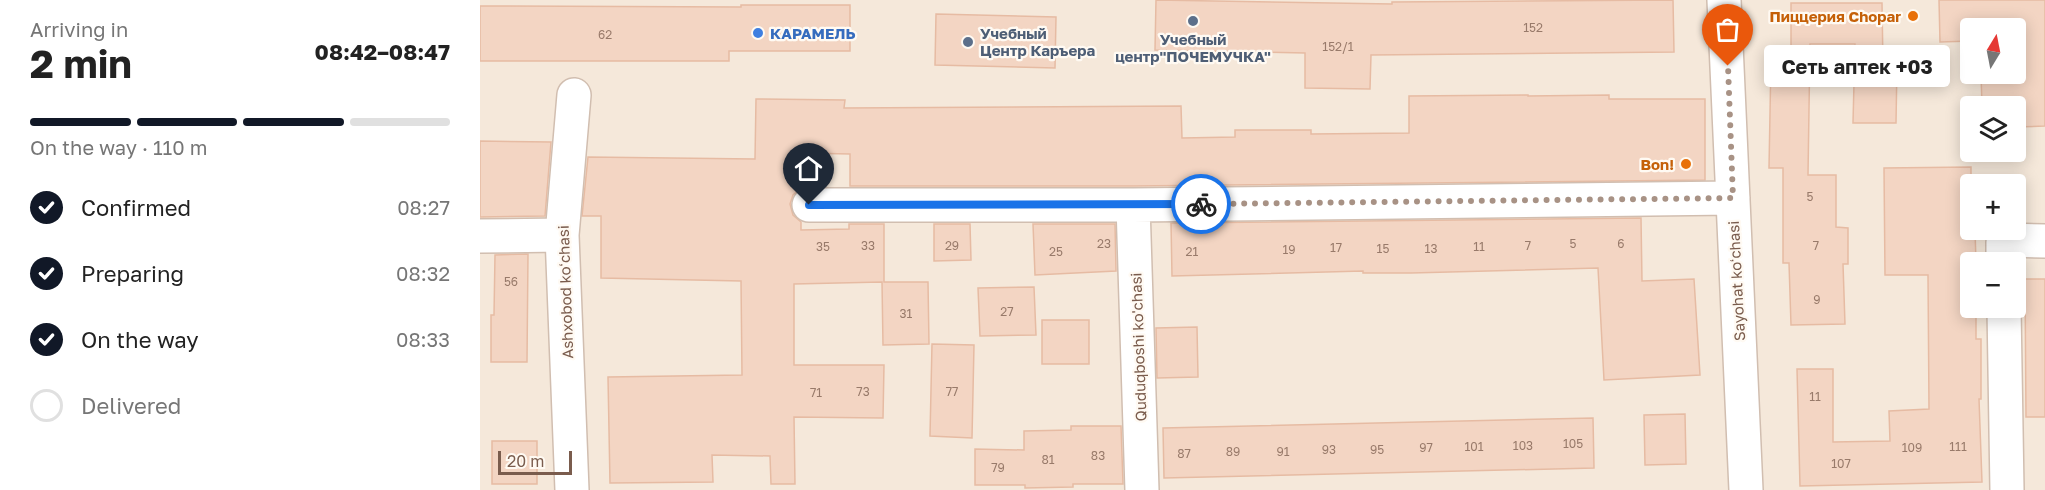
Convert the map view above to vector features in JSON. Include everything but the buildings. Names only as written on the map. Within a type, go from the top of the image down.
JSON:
[{"type":"street","name":"Sayohat koʻchasi","points":[[1724,0],[1746,490]]},
{"type":"street","name":"Ashxobod koʻchasi","points":[[572,490],[562,235],[574,95]]},
{"type":"street","points":[[809,205],[1133,205],[1733,198]]},
{"type":"street","name":"Quduqboshi ko'chasi","points":[[1133,205],[1142,490]]},
{"type":"street","points":[[480,236],[562,235]]},
{"type":"street","points":[[2003,252],[2003,243],[2007,240],[2045,241]]},
{"type":"street","points":[[2004,318],[2007,490]]},
{"type":"shaded area","points":[[480,0],[2045,0],[2045,490],[480,490]]},
{"type":"way so far","points":[[1201,204],[1733,198],[1728,66]]},
{"type":"place","name":"Пиццерия Chopar","points":[[1913,16]]},
{"type":"place","name":"Учебный центр\"ПОЧЕМУЧКА\"","points":[[1193,21]]},
{"type":"place","name":"КАРАМЕЛЬ","points":[[758,33]]},
{"type":"place","name":"Учебный Центр Каръера","points":[[968,42]]},
{"type":"place","name":"Сеть аптек +03","points":[[1728,66]]},
{"type":"place","name":"Bon!","points":[[1686,164]]},
{"type":"route","points":[[809,205],[1201,204]]}]
